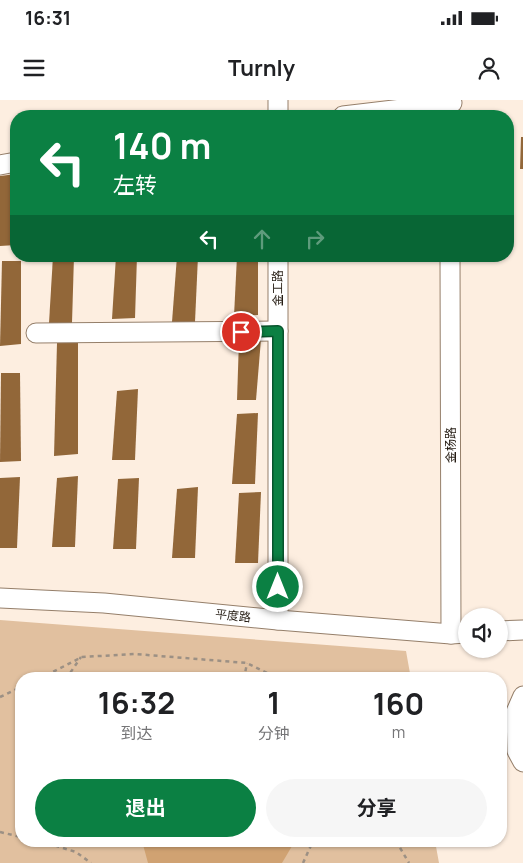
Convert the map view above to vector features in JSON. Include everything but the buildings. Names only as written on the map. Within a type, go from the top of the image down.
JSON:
[{"type":"street","points":[[408,110],[452,106]]},
{"type":"street","name":"金工路","points":[[278,262],[278,620]]},
{"type":"street","name":"金杨路","points":[[450,262],[458,608]]},
{"type":"street","points":[[36,333],[278,331]]},
{"type":"street","name":"平度路","points":[[0,598],[104,603],[278,620],[458,633]]},
{"type":"street","points":[[508,631],[523,630]]},
{"type":"street","points":[[523,696],[516,712],[516,751],[523,762]]},
{"type":"path","points":[[53,672],[82,657],[134,654],[247,663],[265,672]]},
{"type":"path","points":[[71,672],[82,657]]},
{"type":"path","points":[[245,672],[247,663]]},
{"type":"path","points":[[0,697],[15,690]]},
{"type":"path","points":[[0,832],[15,836]]},
{"type":"path","points":[[60,847],[76,852],[91,863]]},
{"type":"path","points":[[303,863],[310,847]]},
{"type":"path","points":[[400,847],[410,863]]},
{"type":"shaded area","points":[[0,620],[406,651],[410,672],[15,672],[15,847],[436,847],[439,863],[0,863]]},
{"type":"shaded area","points":[[144,847],[291,847],[282,863],[148,863]]},
{"type":"route","points":[[241,332],[278,331],[278,587]]}]
